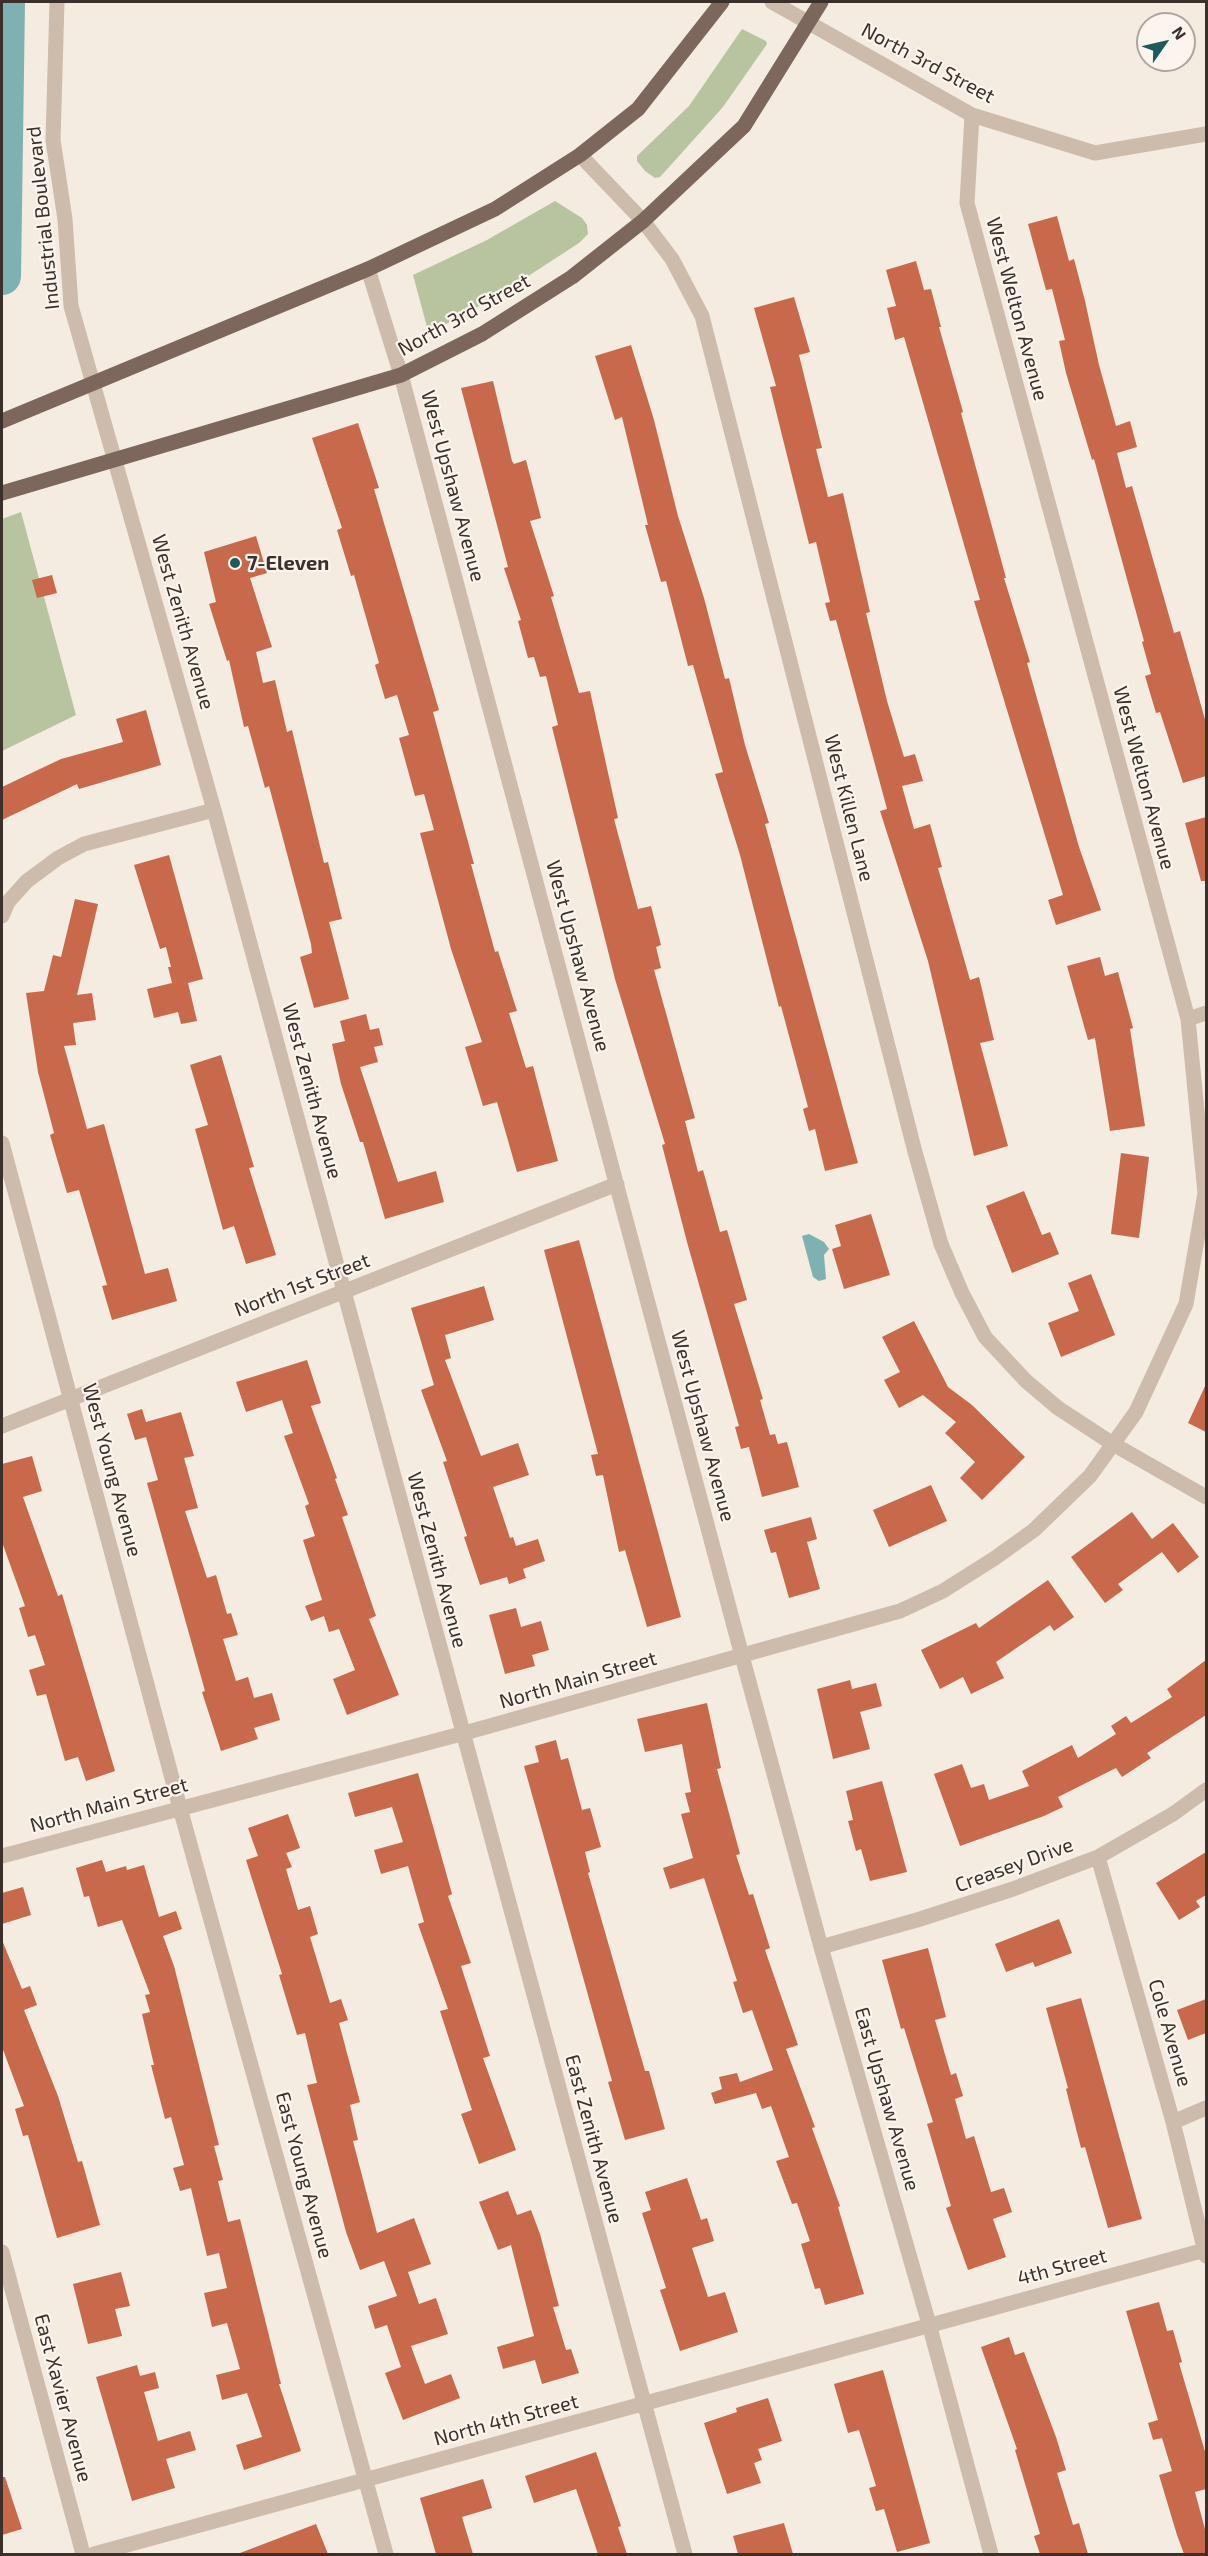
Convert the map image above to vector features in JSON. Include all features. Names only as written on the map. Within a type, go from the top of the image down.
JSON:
[{"type":"main road","points":[[2,421],[368,268],[495,209],[580,155],[638,109],[722,2]]},
{"type":"main road","name":"North 3rd Street","points":[[2,493],[401,375],[482,334],[562,284],[643,221],[744,126],[820,2]]},
{"type":"street","name":"Industrial Boulevard","points":[[57,2],[53,140],[65,219],[71,306],[116,460]]},
{"type":"street","name":"North 3rd Street","points":[[772,2],[972,116],[1095,153],[1206,134]]},
{"type":"street","name":"West Welton Avenue","points":[[972,116],[967,203],[1188,1018],[1205,1193],[1186,1304],[1136,1412],[1113,1444]]},
{"type":"street","name":"West Killen Lane","points":[[580,155],[643,221],[672,259],[702,316],[915,1152],[941,1244],[962,1293],[985,1337],[1026,1381],[1058,1408],[1113,1444],[1206,1497]]},
{"type":"street","name":"West Upshaw Avenue","points":[[368,268],[401,375],[742,1656]]},
{"type":"street","name":"West Zenith Avenue","points":[[116,460],[345,1292],[461,1734]]},
{"type":"street","points":[[2,916],[8,902],[27,881],[58,858],[84,844],[214,810]]},
{"type":"street","points":[[1188,1018],[1206,1013]]},
{"type":"street","name":"West Young Avenue","points":[[2,1143],[180,1808]]},
{"type":"street","name":"North 1st Street","points":[[2,1426],[208,1342],[345,1292],[617,1184]]},
{"type":"street","name":"North Main Street","points":[[2,1856],[461,1734],[900,1611],[943,1591],[996,1558],[1034,1530],[1090,1476],[1113,1444]]},
{"type":"street","name":"East Upshaw Avenue","points":[[742,1656],[991,2554]]},
{"type":"street","name":"East Zenith Avenue","points":[[461,1734],[685,2554]]},
{"type":"street","name":"Creasey Drive","points":[[821,1947],[949,1910],[1098,1857],[1173,1814],[1206,1790]]},
{"type":"street","name":"East Young Avenue","points":[[180,1808],[386,2554]]},
{"type":"street","name":"Cole Avenue","points":[[1098,1857],[1173,2122],[1206,2253]]},
{"type":"street","points":[[1173,2122],[1206,2108]]},
{"type":"street","name":"East Xavier Avenue","points":[[2,2252],[83,2554]]},
{"type":"street","name":"4th Street","points":[[929,2324],[1206,2253]]},
{"type":"street","name":"North 4th Street","points":[[94,2554],[929,2324]]},
{"type":"green space","points":[[742,29],[766,41],[767,44],[723,107],[660,177],[655,178],[645,171],[637,161],[637,156],[689,106]]},
{"type":"green space","points":[[555,201],[582,218],[587,225],[588,234],[579,243],[496,297],[437,329],[427,327],[413,275],[487,240]]},
{"type":"green space","points":[[21,512],[76,715],[2,751],[2,519]]},
{"type":"water","points":[[809,1234],[824,1242],[829,1249],[824,1255],[826,1279],[819,1281],[813,1277],[802,1236]]},
{"type":"building","points":[[1057,216],[1069,261],[1074,259],[1116,426],[1130,421],[1137,447],[1117,453],[1126,488],[1132,486],[1174,633],[1180,631],[1206,723],[1206,776],[1183,783],[1160,712],[1156,713],[1145,676],[1151,674],[1142,642],[1144,641],[1094,459],[1092,460],[1066,373],[1059,341],[1065,340],[1052,289],[1046,290],[1028,224]]},
{"type":"building","points":[[916,261],[924,290],[931,289],[941,327],[939,327],[963,412],[961,413],[1006,578],[1004,578],[1030,662],[1027,663],[1079,847],[1101,910],[1056,925],[1048,900],[1063,895],[974,601],[980,600],[904,337],[895,340],[887,308],[896,306],[886,270]]},
{"type":"building","points":[[794,297],[810,352],[799,355],[822,448],[816,449],[828,497],[843,493],[870,612],[866,613],[887,701],[904,757],[915,754],[923,781],[902,786],[914,829],[930,824],[942,867],[938,868],[970,980],[979,977],[994,1040],[980,1043],[1008,1146],[974,1156],[928,961],[880,811],[887,809],[836,620],[830,621],[825,603],[830,602],[816,542],[809,544],[770,387],[776,386],[754,308]]},
{"type":"building","points":[[631,345],[654,420],[678,516],[704,598],[725,679],[729,678],[745,745],[769,823],[765,824],[858,1163],[825,1171],[815,1129],[809,1131],[803,1109],[808,1107],[781,1006],[779,1007],[740,855],[715,774],[723,772],[693,665],[688,666],[666,581],[661,582],[645,525],[648,525],[622,417],[615,420],[595,356]]},
{"type":"building","points":[[493,381],[512,461],[514,464],[526,460],[541,518],[530,521],[554,596],[551,597],[579,693],[590,691],[618,818],[614,819],[638,909],[651,906],[661,945],[656,947],[661,968],[654,970],[695,1118],[685,1121],[698,1172],[703,1170],[720,1232],[727,1230],[747,1300],[734,1304],[763,1399],[760,1400],[770,1435],[775,1434],[778,1444],[787,1442],[799,1487],[762,1497],[749,1447],[741,1449],[735,1427],[739,1426],[687,1242],[662,1145],[665,1144],[615,979],[552,727],[558,725],[546,676],[540,677],[534,657],[528,658],[518,621],[521,620],[504,568],[508,567],[461,388]]},
{"type":"building","points":[[358,423],[379,488],[374,489],[439,710],[433,712],[474,864],[471,864],[495,952],[498,951],[517,1011],[509,1013],[526,1068],[533,1066],[558,1161],[517,1172],[497,1102],[483,1106],[465,1047],[482,1042],[451,949],[420,833],[434,830],[424,794],[415,796],[399,738],[409,735],[397,695],[385,699],[375,665],[379,663],[354,575],[351,576],[337,530],[342,528],[312,438]]},
{"type":"building","points":[[256,536],[267,573],[250,578],[272,647],[256,652],[263,683],[275,680],[287,732],[292,730],[324,863],[328,862],[342,919],[329,922],[349,999],[314,1008],[300,957],[312,953],[311,944],[269,786],[265,788],[248,726],[244,727],[229,660],[227,661],[209,604],[216,602],[204,552]]},
{"type":"building","points":[[52,575],[57,593],[37,598],[32,580]]},
{"type":"building","points":[[146,710],[161,765],[79,789],[77,784],[2,820],[2,787],[61,759],[123,742],[116,719]]},
{"type":"building","points":[[1206,817],[1206,881],[1201,881],[1185,823]]},
{"type":"building","points":[[169,855],[203,979],[188,983],[197,1021],[181,1024],[178,1012],[154,1018],[147,989],[172,983],[168,967],[171,967],[166,947],[160,949],[134,865]]},
{"type":"building","points":[[75,899],[98,904],[77,995],[92,993],[96,1020],[73,1023],[76,1045],[64,1046],[87,1129],[104,1124],[145,1274],[168,1268],[177,1301],[112,1320],[102,1286],[107,1285],[79,1190],[67,1193],[50,1135],[54,1133],[38,1072],[26,993],[44,991],[53,955],[61,957]]},
{"type":"building","points":[[1100,957],[1105,976],[1118,972],[1133,1028],[1130,1029],[1145,1126],[1110,1131],[1095,1038],[1088,1040],[1067,966]]},
{"type":"building","points":[[366,1014],[370,1030],[379,1028],[383,1045],[374,1047],[378,1062],[360,1067],[398,1182],[436,1171],[444,1202],[385,1219],[363,1142],[360,1142],[341,1084],[332,1044],[345,1041],[340,1021]]},
{"type":"building","points":[[221,1055],[254,1167],[249,1168],[276,1255],[246,1264],[234,1226],[223,1230],[195,1129],[208,1125],[190,1065]]},
{"type":"building","points":[[1121,1153],[1149,1157],[1139,1238],[1111,1234]]},
{"type":"building","points":[[1024,1191],[1042,1235],[1050,1232],[1059,1254],[1012,1273],[986,1206]]},
{"type":"building","points":[[871,1214],[890,1275],[844,1289],[832,1249],[841,1246],[835,1225]]},
{"type":"building","points":[[579,1240],[681,1617],[647,1627],[625,1550],[619,1552],[603,1475],[596,1476],[591,1455],[598,1454],[544,1250]]},
{"type":"building","points":[[1091,1274],[1115,1335],[1061,1357],[1048,1323],[1079,1311],[1068,1283]]},
{"type":"building","points":[[484,1286],[494,1320],[445,1335],[451,1358],[445,1360],[481,1456],[518,1443],[529,1475],[493,1487],[510,1538],[513,1537],[516,1546],[538,1539],[545,1561],[523,1569],[526,1578],[509,1584],[507,1577],[480,1585],[443,1462],[447,1461],[421,1390],[434,1385],[411,1308]]},
{"type":"building","points":[[914,1321],[948,1387],[972,1405],[1025,1457],[982,1500],[960,1478],[975,1462],[945,1433],[956,1422],[923,1395],[899,1408],[884,1380],[900,1372],[882,1337]]},
{"type":"building","points":[[307,1360],[321,1403],[311,1406],[337,1478],[335,1479],[348,1515],[342,1517],[376,1616],[369,1619],[399,1695],[347,1715],[333,1679],[355,1670],[339,1629],[329,1632],[324,1616],[311,1621],[305,1606],[322,1600],[303,1540],[315,1536],[305,1506],[309,1504],[284,1436],[293,1433],[282,1400],[246,1412],[236,1382]]},
{"type":"building","points":[[1206,1384],[1206,1432],[1188,1423]]},
{"type":"building","points":[[142,1409],[146,1422],[181,1412],[194,1456],[184,1458],[198,1508],[185,1511],[207,1578],[216,1575],[227,1614],[231,1613],[238,1635],[223,1639],[236,1681],[248,1677],[254,1698],[272,1693],[280,1720],[254,1728],[258,1739],[221,1751],[202,1692],[205,1691],[147,1483],[158,1480],[146,1437],[135,1440],[127,1414]]},
{"type":"building","points":[[32,1456],[42,1491],[23,1497],[58,1596],[62,1594],[115,1771],[86,1781],[78,1757],[65,1761],[46,1694],[37,1696],[29,1670],[45,1665],[35,1635],[28,1637],[19,1608],[25,1606],[2,1542],[2,1464]]},
{"type":"building","points":[[931,1485],[947,1521],[889,1547],[873,1510]]},
{"type":"building","points":[[1132,1512],[1152,1539],[1173,1523],[1199,1557],[1178,1573],[1162,1552],[1118,1584],[1123,1590],[1105,1603],[1071,1557]]},
{"type":"building","points":[[811,1517],[817,1539],[807,1542],[820,1589],[789,1598],[776,1552],[771,1553],[764,1530]]},
{"type":"building","points":[[1048,1580],[1074,1617],[1054,1631],[1050,1625],[996,1662],[1004,1678],[971,1694],[963,1677],[940,1689],[921,1650],[976,1623],[979,1628]]},
{"type":"building","points":[[516,1608],[521,1627],[541,1621],[549,1650],[532,1655],[535,1666],[505,1674],[489,1615]]},
{"type":"building","points":[[1206,1660],[1206,1715],[1147,1753],[1151,1758],[1122,1777],[1116,1768],[1058,1797],[1063,1807],[1044,1816],[960,1846],[934,1774],[962,1764],[971,1788],[984,1784],[989,1800],[1029,1786],[1022,1771],[1072,1745],[1078,1758],[1116,1734],[1111,1726],[1126,1716],[1131,1723],[1172,1697],[1167,1689]]},
{"type":"building","points":[[850,1680],[852,1689],[876,1683],[882,1706],[860,1712],[870,1749],[833,1759],[817,1689]]},
{"type":"building","points":[[707,1703],[721,1768],[717,1769],[740,1854],[736,1855],[749,1895],[753,1894],[770,1948],[765,1950],[798,2045],[786,2049],[815,2127],[812,2128],[840,2206],[838,2207],[864,2294],[825,2305],[820,2288],[815,2289],[801,2244],[810,2241],[797,2203],[792,2204],[776,2161],[789,2157],[771,2106],[762,2109],[756,2093],[715,2104],[711,2093],[722,2089],[719,2077],[737,2073],[740,2082],[773,2070],[752,2010],[743,2013],[733,1982],[737,1981],[704,1878],[670,1889],[663,1868],[693,1858],[681,1814],[690,1812],[685,1793],[691,1792],[682,1744],[645,1752],[637,1719]]},
{"type":"building","points":[[556,1740],[561,1760],[568,1758],[582,1810],[590,1808],[601,1847],[585,1852],[590,1872],[588,1873],[645,2071],[649,2071],[665,2129],[625,2140],[608,2082],[612,2081],[524,1766],[539,1762],[535,1746]]},
{"type":"building","points":[[418,1773],[452,1894],[448,1896],[471,1963],[461,1966],[490,2056],[483,2058],[516,2150],[479,2164],[461,2114],[472,2110],[440,2011],[448,2009],[418,1924],[424,1922],[408,1866],[381,1874],[374,1850],[403,1842],[392,1807],[355,1817],[348,1793]]},
{"type":"building","points":[[882,1781],[907,1872],[870,1881],[861,1849],[856,1851],[848,1821],[853,1820],[846,1791]]},
{"type":"building","points":[[288,1814],[300,1848],[286,1853],[292,1867],[286,1869],[298,1910],[310,1906],[318,1934],[310,1937],[330,2003],[341,1999],[348,2020],[339,2023],[360,2102],[350,2105],[358,2140],[353,2141],[377,2233],[414,2218],[431,2264],[408,2272],[419,2304],[436,2298],[448,2334],[411,2346],[425,2384],[451,2374],[460,2398],[403,2420],[385,2373],[401,2367],[387,2325],[375,2329],[368,2306],[397,2296],[384,2261],[360,2270],[346,2232],[307,2085],[317,2083],[305,2033],[297,2035],[279,1975],[282,1974],[246,1860],[258,1856],[248,1828]]},
{"type":"building","points":[[1206,1852],[1206,1895],[1196,1901],[1200,1907],[1179,1920],[1156,1883]]},
{"type":"building","points":[[102,1860],[106,1872],[126,1866],[127,1870],[144,1865],[159,1917],[176,1911],[182,1929],[163,1936],[174,1966],[219,2145],[214,2146],[223,2180],[218,2181],[228,2222],[240,2219],[281,2384],[279,2384],[301,2451],[244,2470],[236,2445],[262,2437],[247,2393],[222,2400],[216,2375],[240,2369],[227,2323],[212,2327],[204,2293],[227,2288],[219,2253],[207,2256],[191,2188],[180,2191],[173,2168],[184,2165],[171,2117],[165,2119],[151,2065],[154,2065],[142,2014],[150,2012],[145,1995],[150,1994],[122,1920],[98,1927],[89,1896],[84,1897],[76,1868]]},
{"type":"building","points":[[23,1887],[31,1915],[2,1924],[2,1893]]},
{"type":"building","points":[[1059,1919],[1072,1953],[1035,1967],[1033,1962],[1006,1972],[995,1944]]},
{"type":"building","points":[[2,1940],[22,1989],[30,1986],[37,2005],[24,2010],[58,2096],[78,2162],[82,2161],[100,2225],[57,2238],[28,2135],[23,2136],[15,2109],[24,2106],[2,2047]]},
{"type":"building","points":[[928,1948],[946,2017],[935,2020],[951,2075],[956,2073],[963,2096],[955,2099],[966,2139],[974,2136],[991,2192],[1004,2188],[1012,2212],[993,2219],[1006,2257],[968,2270],[946,2208],[951,2206],[927,2124],[933,2122],[904,2028],[901,2029],[882,1960]]},
{"type":"building","points":[[1081,1998],[1142,2219],[1108,2228],[1085,2147],[1081,2148],[1066,2089],[1068,2088],[1046,2008]]},
{"type":"building","points":[[1206,1999],[1206,2033],[1188,2040],[1177,2010]]},
{"type":"building","points":[[687,2178],[701,2220],[707,2218],[714,2241],[692,2248],[708,2297],[725,2292],[738,2332],[680,2351],[660,2290],[666,2288],[642,2213],[651,2210],[645,2192]]},
{"type":"building","points":[[508,2191],[517,2215],[531,2210],[540,2234],[559,2306],[553,2307],[566,2350],[571,2349],[579,2373],[542,2384],[535,2360],[503,2369],[497,2347],[534,2336],[511,2245],[498,2250],[479,2202]]},
{"type":"building","points":[[121,2272],[130,2306],[115,2309],[122,2336],[88,2344],[73,2284]]},
{"type":"building","points":[[1159,2302],[1167,2331],[1173,2330],[1182,2362],[1179,2363],[1206,2455],[1206,2489],[1195,2492],[1206,2533],[1206,2554],[1184,2554],[1177,2535],[1159,2475],[1172,2471],[1162,2438],[1153,2440],[1148,2423],[1158,2420],[1126,2311]]},
{"type":"building","points":[[1009,2337],[1015,2355],[1024,2352],[1056,2437],[1066,2470],[1057,2473],[1073,2525],[1079,2523],[1088,2554],[1040,2554],[1034,2536],[1040,2534],[1015,2450],[1017,2449],[981,2347]]},
{"type":"building","points":[[137,2365],[140,2376],[155,2372],[159,2388],[144,2392],[158,2441],[190,2431],[196,2450],[166,2459],[175,2488],[132,2501],[96,2377]]},
{"type":"building","points":[[883,2370],[930,2543],[897,2552],[884,2509],[876,2511],[869,2488],[876,2486],[859,2430],[848,2433],[834,2384]]},
{"type":"building","points":[[768,2398],[782,2441],[758,2449],[762,2460],[754,2463],[761,2483],[727,2494],[704,2423],[737,2412],[736,2408]]},
{"type":"building","points":[[596,2452],[621,2526],[618,2527],[627,2554],[598,2554],[576,2489],[534,2503],[525,2476]]},
{"type":"building","points":[[2,2477],[5,2477],[22,2529],[2,2535]]},
{"type":"building","points":[[483,2479],[492,2508],[462,2517],[473,2554],[436,2554],[420,2498]]},
{"type":"building","points":[[784,2523],[793,2554],[738,2554],[733,2536]]},
{"type":"building","points":[[316,2524],[328,2554],[240,2554],[240,2553]]},
{"type":"waterway","points":[[2,276],[6,2]]},
{"type":"place","name":"7-Eleven","points":[[235,563]]}]
